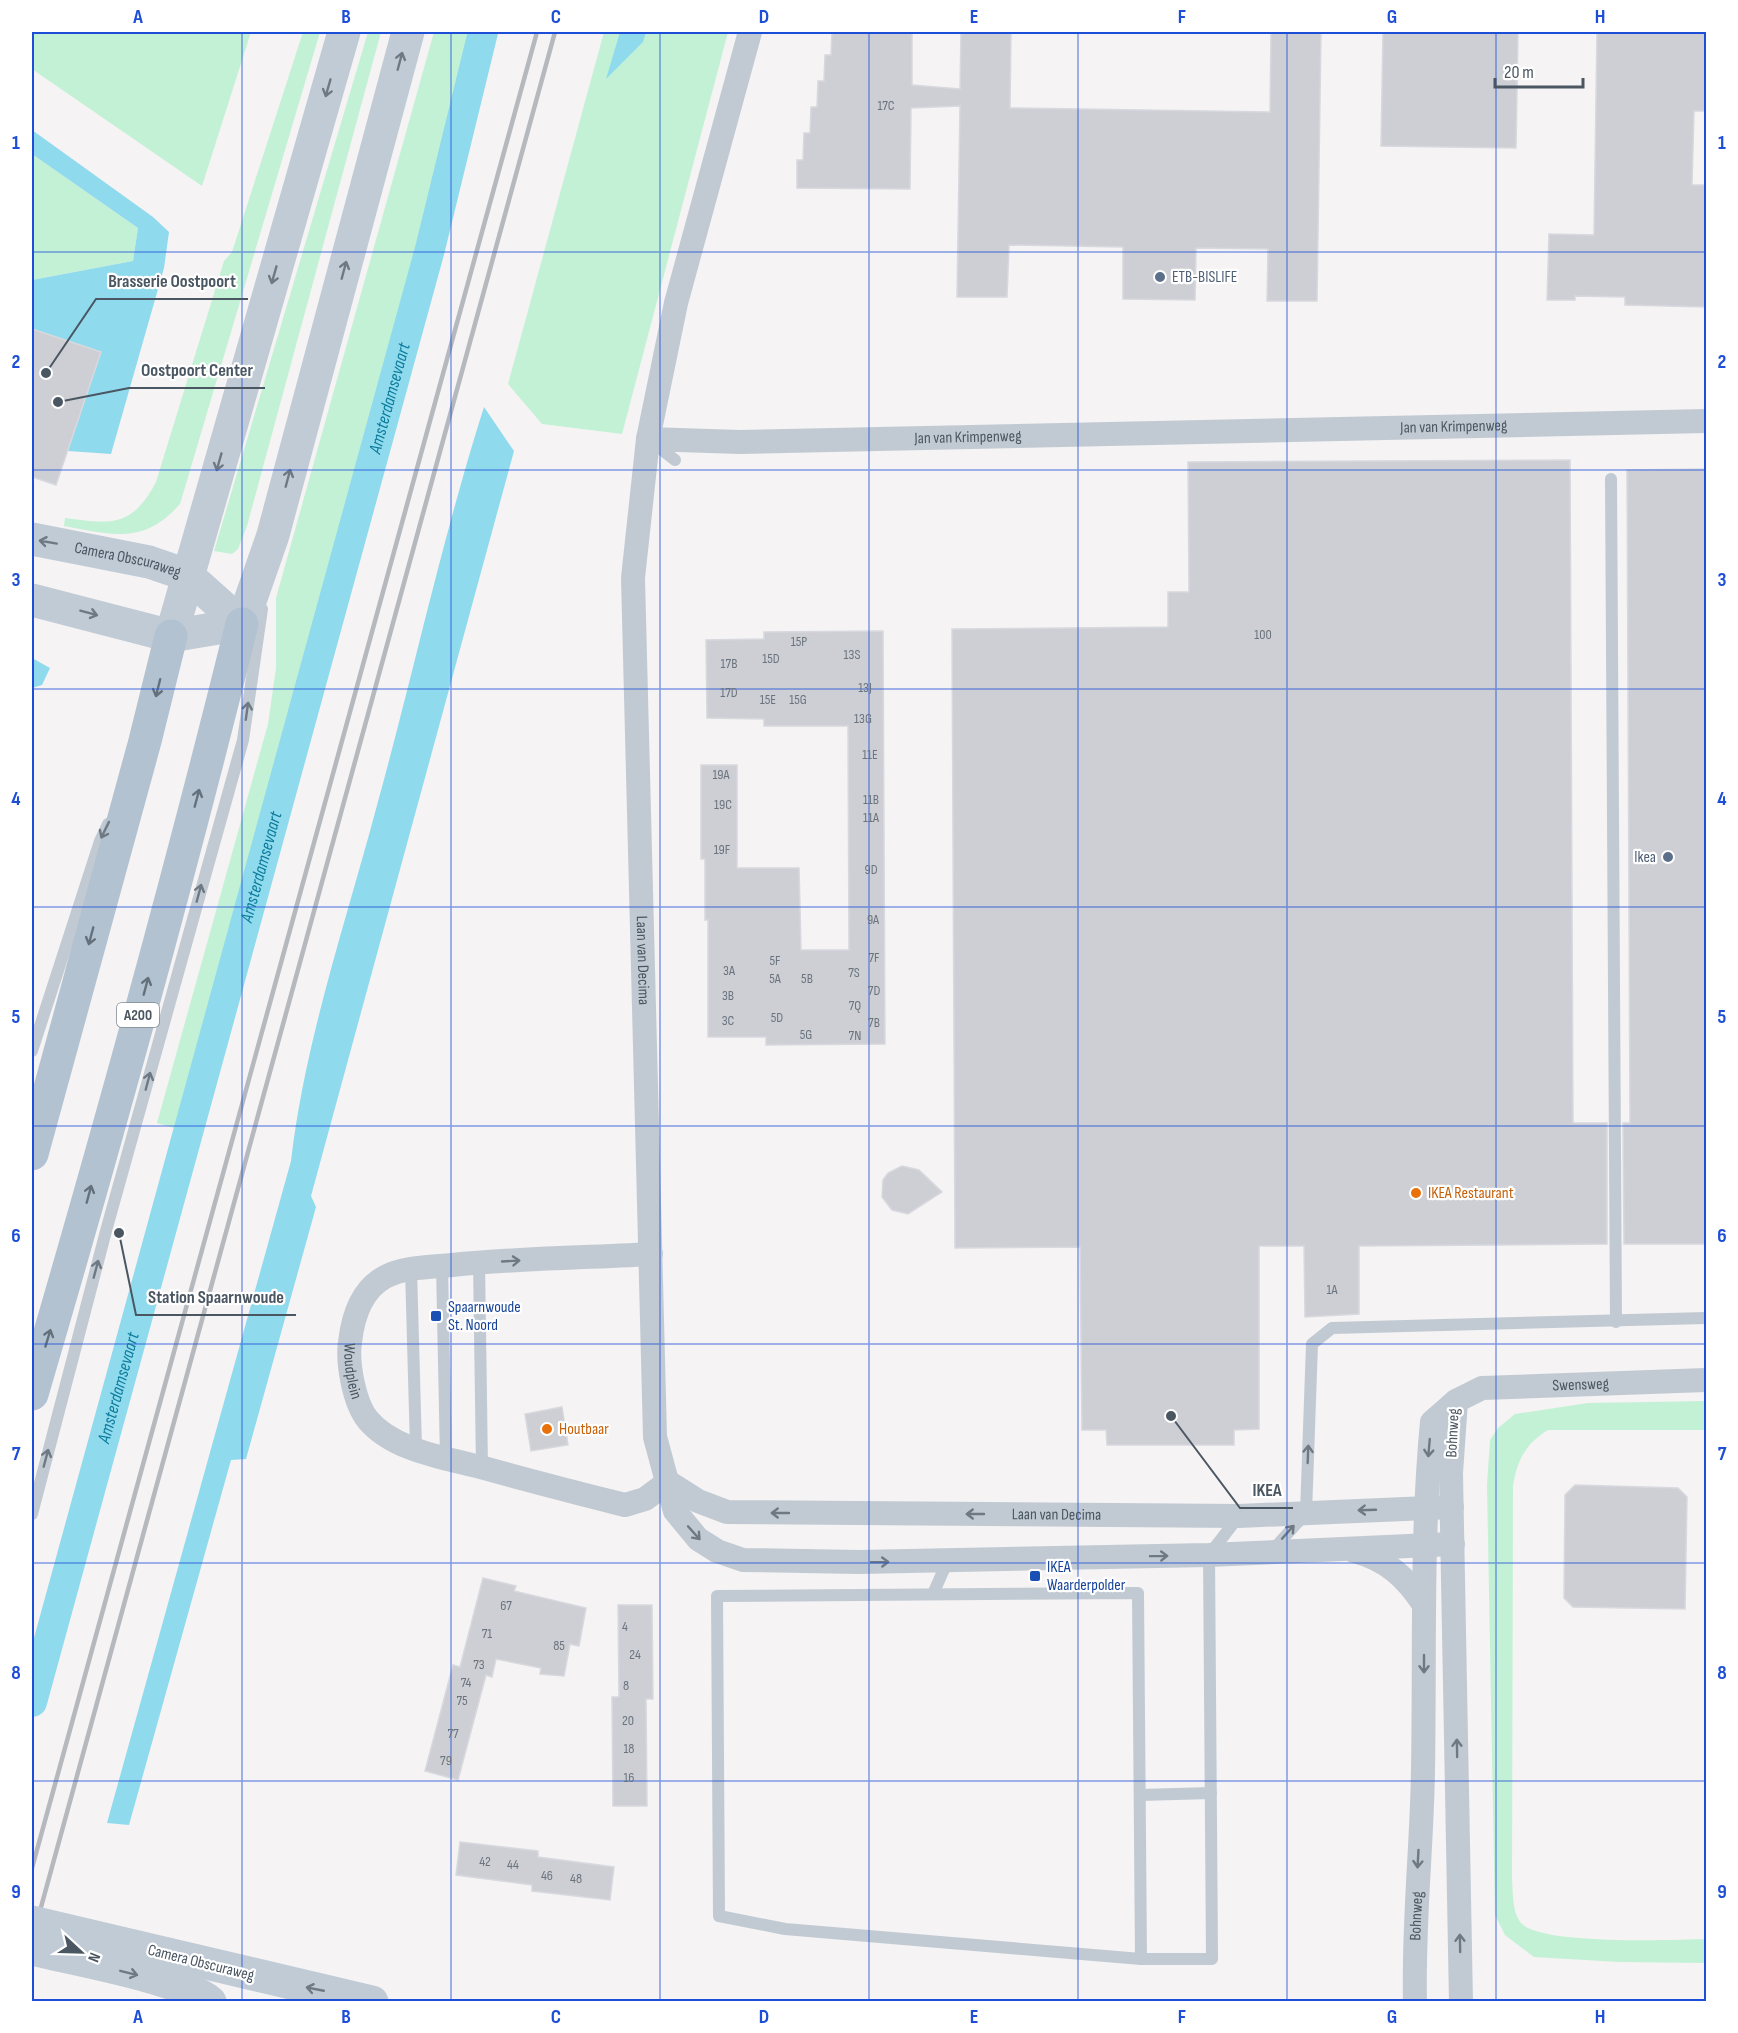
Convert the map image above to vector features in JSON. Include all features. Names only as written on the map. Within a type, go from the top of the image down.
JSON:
[{"type":"main road","points":[[32,1154],[140,758],[187,575],[344,32]]},
{"type":"main road","points":[[32,600],[171,636],[242,624],[273,535],[408,32]]},
{"type":"main road","name":"Camera Obscuraweg","points":[[32,539],[149,562],[187,575],[242,624]]},
{"type":"main road","name":"A200","points":[[32,1394],[215,732],[242,624]]},
{"type":"main road","name":"Camera Obscuraweg","points":[[32,1922],[164,1968],[210,2001]]},
{"type":"main road","name":"Camera Obscuraweg","points":[[32,1949],[372,2001]]},
{"type":"street","points":[[648,439],[676,303],[750,32]]},
{"type":"street","name":"Jan van Krimpenweg","points":[[648,439],[740,442],[1707,421]]},
{"type":"street","name":"Laan van Decima","points":[[648,439],[633,578],[655,1437],[675,1511],[698,1539],[717,1551],[743,1560],[948,1560],[1209,1555],[1453,1544]]},
{"type":"street","name":"Woudplein","points":[[651,1254],[479,1262],[411,1269],[386,1276],[369,1287],[352,1324],[348,1359],[356,1391],[368,1419],[393,1439],[416,1448],[446,1459],[625,1505],[645,1499],[668,1482]]},
{"type":"street","name":"Swensweg","points":[[1456,1401],[1482,1388],[1707,1380]]},
{"type":"street","name":"Bohnweg","points":[[1456,1401],[1450,1473],[1461,2001]]},
{"type":"street","name":"Bohnweg","points":[[1415,2001],[1413,1950],[1423,1771],[1426,1508],[1432,1422],[1456,1401]]},
{"type":"street","name":"Laan van Decima","points":[[668,1482],[698,1501],[727,1512],[1239,1516],[1452,1508]]},
{"type":"street","name":"Laan van Decima","points":[[1343,1549],[1374,1557],[1395,1569],[1414,1589],[1424,1605]]},
{"type":"lane","points":[[648,439],[675,460]]},
{"type":"lane","points":[[1611,478],[1616,1322]]},
{"type":"lane","name":"A200","points":[[32,1514],[109,1220],[243,740],[273,535]]},
{"type":"lane","points":[[32,1051],[100,840],[140,758]]},
{"type":"lane","points":[[479,1262],[482,1467]]},
{"type":"lane","points":[[442,1266],[446,1459]]},
{"type":"lane","points":[[411,1269],[416,1448]]},
{"type":"lane","points":[[1271,1552],[1306,1513],[1312,1344],[1332,1328],[1707,1318]]},
{"type":"lane","points":[[1142,1959],[1138,1593],[717,1596],[719,1916],[784,1929],[1142,1959],[1212,1959],[1209,1555],[1239,1516]]},
{"type":"lane","points":[[933,1594],[948,1560]]},
{"type":"lane","points":[[1140,1796],[1211,1793]]},
{"type":"green space","points":[[32,32],[251,32],[202,186],[32,69]]},
{"type":"green space","points":[[303,32],[320,32],[180,504],[154,526],[127,534],[64,526],[65,518],[95,521],[119,520],[138,508],[156,482],[224,261],[232,252]]},
{"type":"green space","points":[[368,32],[381,32],[247,526],[238,549],[232,554],[214,551]]},
{"type":"green space","points":[[434,32],[478,32],[181,1130],[157,1123],[268,724],[276,668],[276,598]]},
{"type":"green space","points":[[604,32],[728,32],[622,434],[542,424],[508,384]]},
{"type":"green space","points":[[32,154],[138,228],[133,261],[32,280]]},
{"type":"green space","points":[[1706,1401],[1706,1430],[1548,1430],[1533,1441],[1520,1461],[1513,1486],[1512,1879],[1518,1918],[1521,1923],[1533,1930],[1553,1935],[1608,1940],[1706,1939],[1706,1963],[1619,1962],[1534,1957],[1505,1935],[1495,1915],[1487,1485],[1490,1440],[1498,1428],[1515,1414],[1588,1403]]},
{"type":"water","points":[[620,32],[646,32],[643,42],[606,79]]},
{"type":"water","points":[[32,130],[153,217],[169,232],[164,268],[111,454],[68,451],[101,352],[32,329],[32,280],[133,261],[138,228],[32,154]]},
{"type":"water","points":[[484,407],[514,451],[311,1196],[316,1207],[246,1459],[231,1460],[129,1825],[107,1823],[291,1161],[297,1116],[327,984],[390,759],[441,557]]},
{"type":"water","points":[[32,658],[50,668],[42,685],[32,688]]},
{"type":"building","points":[[832,32],[912,32],[912,85],[960,89],[961,32],[1011,32],[1010,108],[1270,112],[1271,32],[1321,32],[1317,301],[1267,301],[1268,249],[1196,248],[1195,300],[1123,299],[1123,247],[1009,245],[1007,297],[957,297],[960,106],[911,108],[910,189],[797,188],[797,160],[803,160],[804,133],[810,133],[811,107],[817,107],[818,81],[824,81],[825,55],[831,55]]},
{"type":"building","points":[[1383,32],[1518,32],[1516,148],[1381,146]]},
{"type":"building","points":[[1597,32],[1707,32],[1707,111],[1694,111],[1692,185],[1707,185],[1707,307],[1625,305],[1625,297],[1575,296],[1575,300],[1547,300],[1549,234],[1594,235]]},
{"type":"building","points":[[32,329],[101,352],[56,485],[32,477]]},
{"type":"building","points":[[1570,460],[1573,1123],[1607,1123],[1607,1244],[1359,1246],[1359,1314],[1305,1317],[1304,1246],[1259,1246],[1259,1429],[1234,1430],[1234,1445],[1107,1445],[1106,1430],[1082,1430],[1080,1247],[955,1248],[952,629],[1168,627],[1168,592],[1189,592],[1188,462]]},
{"type":"building","name":"Ikea","points":[[1707,469],[1707,1244],[1624,1244],[1623,1123],[1630,1123],[1627,470]]},
{"type":"building","points":[[883,631],[885,1044],[766,1045],[766,1037],[708,1037],[708,920],[705,920],[705,859],[701,859],[701,765],[737,765],[737,868],[799,868],[801,950],[849,950],[848,726],[764,726],[764,719],[707,718],[706,640],[764,639],[764,632]]},
{"type":"building","points":[[902,1166],[919,1170],[942,1192],[908,1214],[892,1210],[882,1197],[883,1180],[888,1173]]},
{"type":"building","points":[[562,1407],[568,1445],[531,1451],[525,1414]]},
{"type":"building","points":[[1575,1485],[1678,1488],[1687,1497],[1685,1609],[1573,1607],[1564,1598],[1565,1495]]},
{"type":"building","points":[[483,1578],[516,1586],[514,1591],[586,1608],[579,1646],[570,1644],[564,1676],[540,1674],[541,1668],[496,1659],[492,1677],[486,1675],[458,1780],[425,1771],[453,1665],[460,1667]]},
{"type":"building","points":[[618,1605],[652,1605],[653,1699],[646,1699],[647,1806],[613,1806],[612,1697],[619,1697]]},
{"type":"building","points":[[460,1842],[538,1851],[538,1857],[614,1867],[610,1900],[532,1891],[532,1885],[456,1875]]},
{"type":"waterway","name":"Amsterdamsevaart","points":[[32,1702],[430,249],[483,32]]},
{"type":"railway","points":[[32,1868],[537,32]]},
{"type":"railway","points":[[32,1940],[555,32]]},
{"type":"place","name":"ETB-BISLIFE","points":[[1160,277]]},
{"type":"place","name":"Brasserie Oostpoort","points":[[46,373]]},
{"type":"place","name":"Oostpoort Center","points":[[58,402]]},
{"type":"place","name":"Ikea","points":[[1668,857]]},
{"type":"place","name":"IKEA Restaurant","points":[[1416,1193]]},
{"type":"place","name":"Station Spaarnwoude","points":[[119,1233]]},
{"type":"place","name":"Spaarnwoude St. Noord","points":[[436,1316]]},
{"type":"place","name":"IKEA","points":[[1171,1416]]},
{"type":"place","name":"Houtbaar","points":[[547,1429]]},
{"type":"place","name":"IKEA Waarderpolder","points":[[1035,1576]]}]
